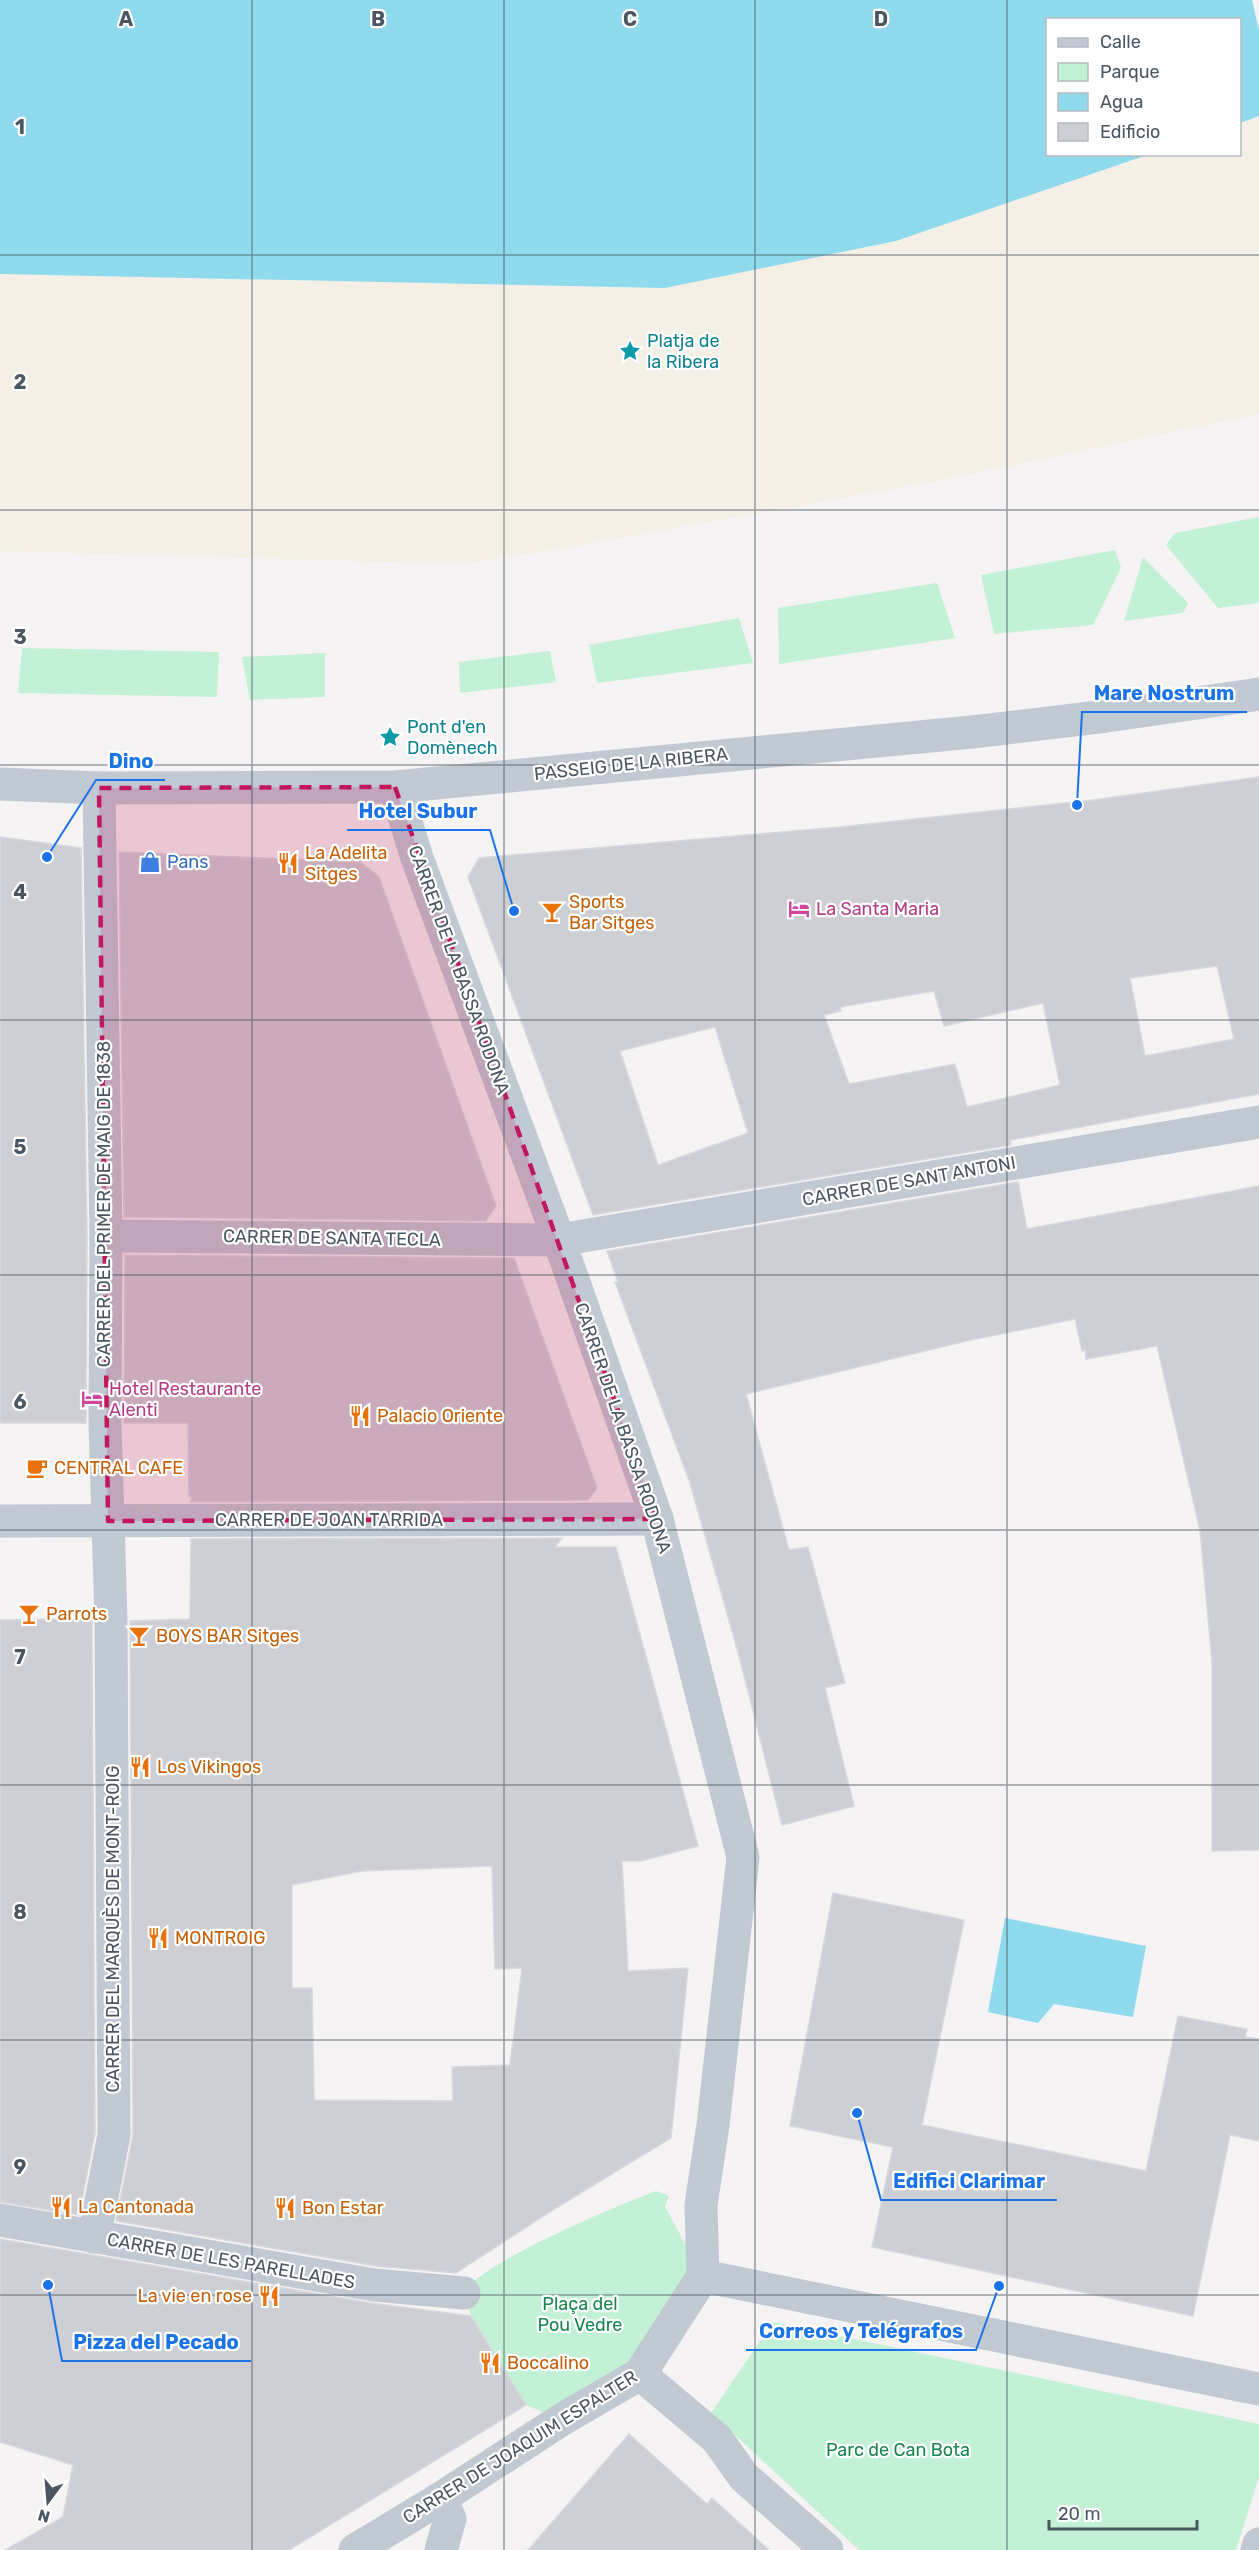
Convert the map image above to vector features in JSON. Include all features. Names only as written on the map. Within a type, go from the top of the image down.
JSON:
[{"type":"street","name":"PASSEIG DE LA RIBERA","points":[[0,784],[99,788],[395,787],[972,732],[1107,716],[1259,694]]},
{"type":"street","name":"CARRER DE LA BASSA RODONA","points":[[395,787],[421,869],[559,1240],[657,1519],[743,1857],[714,2126],[701,2205],[703,2276]]},
{"type":"street","name":"CARRER DEL PRIMER DE MAIG DE 1838","points":[[99,788],[105,1424],[111,1620]]},
{"type":"street","name":"CARRER DE SANT ANTONI","points":[[559,1240],[1259,1122]]},
{"type":"street","name":"CARRER DE SANTA TECLA","points":[[105,1236],[559,1240]]},
{"type":"street","name":"CARRER DE JOAN TARRIDA","points":[[0,1521],[657,1519]]},
{"type":"street","name":"CARRER DEL MARQUÈS DE MONT-ROIG","points":[[94,2237],[114,2135],[111,1620]]},
{"type":"street","name":"CARRER DE LES PARELLADES","points":[[0,2220],[374,2285],[464,2294]]},
{"type":"street","name":"CARRER DE JOAQUIM ESPALTER","points":[[355,2550],[441,2498],[561,2420],[640,2374],[703,2276]]},
{"type":"street","points":[[703,2276],[1259,2389]]},
{"type":"street","points":[[640,2374],[717,2439],[744,2478],[827,2550]]},
{"type":"street","points":[[441,2498],[450,2519],[441,2550]]},
{"type":"street","points":[[1257,2550],[1259,2544]]},
{"type":"highlighted area","points":[[395,787],[657,1519],[108,1521],[99,788]]},
{"type":"green space","points":[[1259,517],[1259,603],[1218,608],[1166,545],[1175,533]]},
{"type":"green space","points":[[1115,550],[1121,568],[1093,625],[994,634],[981,575]]},
{"type":"green space","points":[[1143,557],[1188,603],[1183,613],[1124,621]]},
{"type":"green space","points":[[937,583],[955,638],[779,664],[778,608]]},
{"type":"green space","points":[[739,618],[753,663],[597,683],[589,645]]},
{"type":"green space","points":[[22,648],[219,652],[217,697],[18,693]]},
{"type":"green space","points":[[550,651],[556,682],[460,693],[459,662]]},
{"type":"green space","points":[[325,653],[325,697],[250,700],[242,657]]},
{"type":"green space","name":"Plaça del Pou Vedre","points":[[656,2191],[669,2196],[665,2207],[703,2276],[670,2328],[561,2420],[526,2405],[471,2316],[464,2293],[475,2281],[495,2266],[522,2251]]},
{"type":"green space","name":"Parc de Can Bota","points":[[773,2322],[1259,2424],[1259,2477],[1236,2550],[859,2550],[711,2413]]},
{"type":"sand","name":"Platja de la Ribera","points":[[1259,116],[1259,414],[937,481],[559,549],[460,564],[0,551],[0,274],[665,288],[896,241],[1144,156],[1241,156],[1241,123]]},
{"type":"water","points":[[0,0],[1252,0],[1259,30],[1259,116],[1241,123],[1241,18],[1046,18],[1046,156],[1144,156],[896,241],[665,288],[0,274]]},
{"type":"water","points":[[1005,1918],[1146,1946],[1133,2017],[1054,2004],[1038,2023],[988,2012]]},
{"type":"building","points":[[1259,777],[1259,1094],[1010,1140],[1011,1145],[593,1215],[468,877],[479,858],[840,827],[1093,800]],"holes":[[[1217,966],[1234,1039],[1145,1056],[1130,978]],[[934,991],[944,1026],[1043,1003],[1060,1085],[967,1107],[955,1064],[849,1084],[824,1015],[841,1011],[840,1007]],[[715,1027],[748,1133],[658,1165],[620,1051]]]},
{"type":"building","points":[[0,837],[81,848],[87,1236],[86,1423],[0,1423]]},
{"type":"building","points":[[119,852],[361,862],[379,877],[496,1206],[486,1221],[124,1217]]},
{"type":"building","points":[[1018,1182],[1027,1229],[1259,1186],[1259,1850],[1212,1851],[1212,1661],[1200,1530],[1157,1346],[1086,1359],[1075,1319],[966,1341],[746,1394],[789,1550],[808,1547],[845,1683],[825,1688],[854,1806],[782,1825],[738,1652],[690,1483],[615,1282],[618,1282],[607,1251]]},
{"type":"building","points":[[125,1255],[514,1258],[597,1488],[588,1500],[191,1502],[188,1423],[124,1423]]},
{"type":"building","points":[[562,1538],[555,1547],[616,1547],[698,1846],[641,1861],[622,1861],[628,1971],[688,1968],[671,2138],[551,2211],[456,2273],[376,2266],[116,2221],[133,2135],[130,1621],[190,1619],[191,1539]],"holes":[[[492,1866],[495,1969],[522,1968],[510,2065],[452,2067],[453,2101],[314,2100],[312,1988],[292,1988],[292,1885],[362,1871]]]},
{"type":"building","points":[[84,1619],[84,1621],[92,1621],[95,2133],[79,2215],[0,2202],[0,1620]]},
{"type":"building","points":[[833,1893],[964,1920],[922,2125],[1146,2171],[1178,2016],[1247,2029],[1245,2037],[1259,2039],[1259,2141],[1230,2135],[1193,2316],[872,2247],[893,2147],[790,2126]]},
{"type":"building","points":[[0,2239],[371,2303],[471,2316],[526,2405],[289,2550],[5,2550],[63,2517],[73,2465],[0,2442]]},
{"type":"building","points":[[629,2434],[707,2504],[712,2498],[769,2550],[528,2550]]},
{"type":"place","name":"Platja de la Ribera","points":[[630,351]]},
{"type":"place","name":"Pont d'en Domènech","points":[[390,737]]},
{"type":"place","name":"Mare Nostrum","points":[[1077,805]]},
{"type":"place","name":"Dino","points":[[47,857]]},
{"type":"place","name":"Pans","points":[[150,862]]},
{"type":"place","name":"La Adelita Sitges","points":[[288,863]]},
{"type":"place","name":"La Santa Maria","points":[[799,909]]},
{"type":"place","name":"Hotel Subur","points":[[514,911]]},
{"type":"place","name":"Sports Bar Sitges","points":[[552,912]]},
{"type":"place","name":"Hotel Restaurante Alenti","points":[[92,1399]]},
{"type":"place","name":"Palacio Oriente","points":[[360,1416]]},
{"type":"place","name":"CENTRAL CAFE","points":[[37,1468]]},
{"type":"place","name":"Parrots","points":[[29,1614]]},
{"type":"place","name":"BOYS BAR Sitges","points":[[139,1636]]},
{"type":"place","name":"Los Vikingos","points":[[140,1767]]},
{"type":"place","name":"MONTROIG","points":[[158,1938]]},
{"type":"place","name":"Edifici Clarimar","points":[[857,2113]]},
{"type":"place","name":"La Cantonada","points":[[61,2207]]},
{"type":"place","name":"Bon Estar","points":[[285,2208]]},
{"type":"place","name":"Pizza del Pecado","points":[[48,2285]]},
{"type":"place","name":"Correos y Telégrafos","points":[[999,2286]]},
{"type":"place","name":"La vie en rose","points":[[269,2296]]},
{"type":"place","name":"Boccalino","points":[[490,2363]]}]
